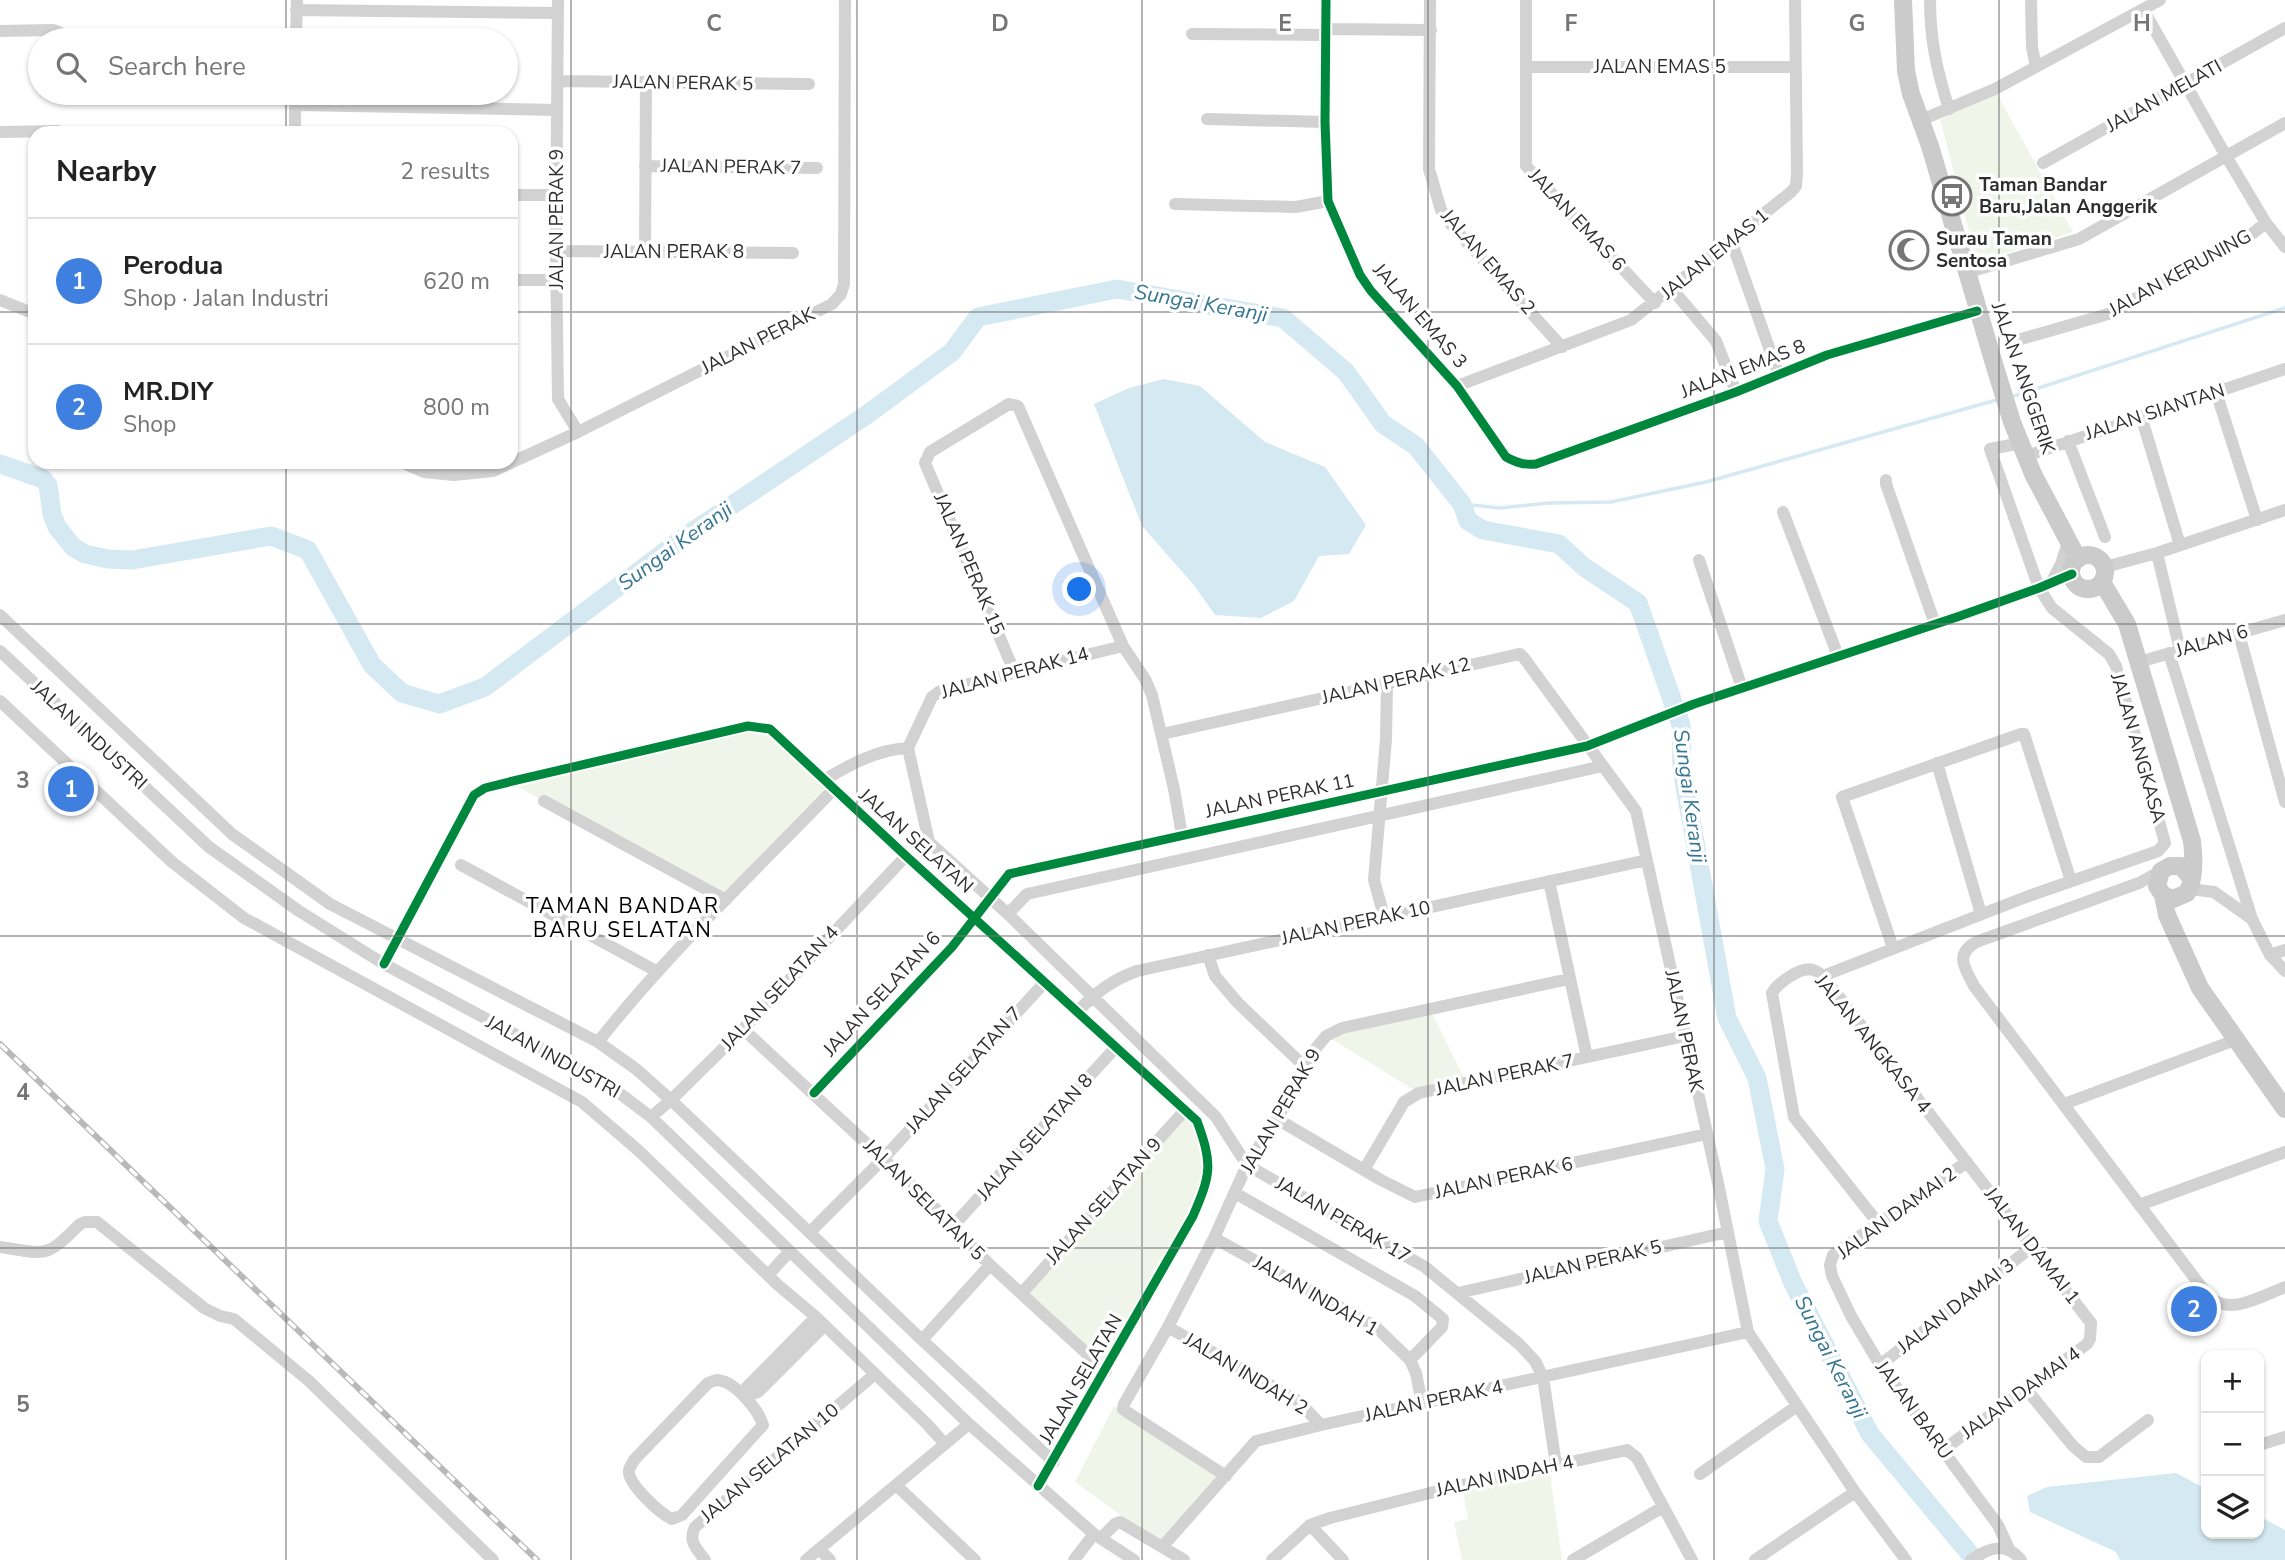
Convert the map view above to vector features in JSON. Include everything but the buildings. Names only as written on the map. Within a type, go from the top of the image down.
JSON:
[{"type":"street","name":"JALAN PERAK","points":[[518,460],[832,304],[841,294],[844,284],[845,0]]},
{"type":"street","name":"JALAN EMAS 3","points":[[1326,0],[1325,122],[1328,201],[1360,275],[1371,291],[1458,386],[1506,457],[1524,465]]},
{"type":"street","name":"JALAN EMAS 2","points":[[1430,0],[1429,169],[1441,210],[1453,227],[1562,347]]},
{"type":"street","name":"JALAN EMAS 6","points":[[1526,0],[1526,166],[1655,303]]},
{"type":"street","name":"JALAN EMAS 1","points":[[1458,386],[1631,320],[1796,186],[1795,0]]},
{"type":"street","name":"JALAN ANGGERIK","points":[[1903,0],[1906,71],[1977,311],[2012,422],[2068,542],[2075,566]]},
{"type":"street","points":[[1930,0],[1930,32],[1935,61],[1949,109]]},
{"type":"street","points":[[2031,0],[2032,47],[2036,67]]},
{"type":"street","points":[[1921,120],[1996,89],[2160,0]]},
{"type":"street","points":[[296,28],[297,5],[558,6]]},
{"type":"street","name":"JALAN PERAK 9","points":[[558,6],[558,398],[578,432]]},
{"type":"street","points":[[2143,9],[2225,156],[2266,223],[2285,247]]},
{"type":"street","name":"JALAN MELATI","points":[[2043,163],[2285,28]]},
{"type":"street","points":[[0,30],[28,30]]},
{"type":"street","points":[[1192,34],[1430,30]]},
{"type":"street","name":"JALAN EMAS 5","points":[[1526,67],[1795,67]]},
{"type":"street","name":"JALAN PERAK 5","points":[[557,81],[809,84]]},
{"type":"street","points":[[645,252],[646,82]]},
{"type":"street","points":[[295,105],[295,126]]},
{"type":"street","points":[[438,105],[557,110]]},
{"type":"street","points":[[1207,120],[1325,122]]},
{"type":"street","points":[[1966,273],[2079,240],[2285,123]]},
{"type":"street","points":[[0,132],[28,132]]},
{"type":"street","name":"JALAN PERAK 7","points":[[645,166],[817,169]]},
{"type":"street","points":[[518,195],[556,195]]},
{"type":"street","points":[[1175,204],[1296,207],[1328,201]]},
{"type":"street","name":"JALAN KERUNING","points":[[2011,342],[2108,314],[2253,233],[2266,223]]},
{"type":"street","points":[[1731,240],[1778,373]]},
{"type":"street","name":"JALAN PERAK 8","points":[[556,251],[793,253]]},
{"type":"street","points":[[518,280],[556,279]]},
{"type":"street","points":[[1672,289],[1716,341],[1735,392]]},
{"type":"street","points":[[0,300],[28,311]]},
{"type":"street","name":"JALAN EMAS 8","points":[[1524,465],[1536,464],[1735,392],[1827,355],[1977,311]]},
{"type":"street","name":"JALAN SIANTAN","points":[[2045,585],[1990,449],[2023,449],[2068,441],[2285,369]]},
{"type":"street","points":[[2216,392],[2257,520]]},
{"type":"street","name":"JALAN PERAK 15","points":[[1014,671],[925,463],[930,452],[1009,404],[1018,406],[1123,646]]},
{"type":"street","points":[[2141,416],[2180,545]]},
{"type":"street","points":[[2068,441],[2105,537]]},
{"type":"street","name":"JALAN PERAK","points":[[417,469],[454,475],[497,469]]},
{"type":"street","points":[[1886,480],[1935,624]]},
{"type":"street","points":[[2176,890],[2194,857],[2139,662],[2127,624],[2103,575],[2102,562],[2094,556],[2082,556],[2075,566],[2077,584],[2087,589],[2103,575],[2157,553],[2285,510]]},
{"type":"street","points":[[1783,512],[1838,656]]},
{"type":"street","points":[[2045,585],[2062,564],[2068,542]]},
{"type":"street","points":[[2157,553],[2174,652],[2252,919],[2270,955],[2285,971]]},
{"type":"street","points":[[1699,560],[1742,688]]},
{"type":"street","name":"JALAN PERAK 11","points":[[974,917],[1009,874],[1587,746],[1694,704],[2045,585],[2075,566]]},
{"type":"street","name":"JALAN ANGKASA","points":[[2045,585],[2052,608],[2109,654],[2116,666],[2165,843],[2158,851],[2071,881]]},
{"type":"street","points":[[0,615],[232,835],[330,904],[598,1042],[636,1069],[1054,1462]]},
{"type":"street","name":"JALAN 6","points":[[2139,662],[2285,621]]},
{"type":"street","points":[[2238,634],[2285,802]]},
{"type":"street","points":[[1123,646],[1145,679],[1152,695],[1182,835]]},
{"type":"street","name":"JALAN PERAK 14","points":[[908,748],[932,697],[940,691],[1123,646]]},
{"type":"street","name":"JALAN INDUSTRI","points":[[0,651],[209,847],[299,911],[384,964],[606,1083],[651,1117],[969,1424],[1098,1536],[1134,1560]]},
{"type":"street","name":"JALAN PERAK 12","points":[[1162,734],[1520,654],[1587,746]]},
{"type":"street","points":[[1384,916],[1374,880],[1386,739],[1387,684]]},
{"type":"street","name":"JALAN INDUSTRI","points":[[0,701],[172,862],[244,918],[582,1102],[639,1151],[820,1321],[944,1443]]},
{"type":"street","name":"JALAN SELATAN","points":[[384,964],[467,806],[474,795],[485,788],[748,726],[770,729],[1197,1121],[1208,1150],[1208,1181],[1193,1216],[1038,1486]]},
{"type":"street","points":[[1823,976],[2071,881],[2024,734],[1842,796],[1894,948]]},
{"type":"street","points":[[2138,746],[2162,739]]},
{"type":"street","name":"JALAN PERAK","points":[[1587,746],[1636,811],[1748,1332]]},
{"type":"street","points":[[824,780],[859,760],[893,749],[908,748],[929,842],[989,897]]},
{"type":"street","points":[[1937,764],[1981,914]]},
{"type":"street","name":"JALAN PERAK 11","points":[[1008,914],[1027,894],[1603,766]]},
{"type":"street","points":[[598,1042],[658,972],[834,790]]},
{"type":"street","points":[[544,801],[726,900]]},
{"type":"street","points":[[2176,890],[2157,881],[2186,843],[2188,830]]},
{"type":"street","name":"JALAN SELATAN 4","points":[[651,1117],[743,1029],[906,856]]},
{"type":"street","name":"JALAN PERAK 10","points":[[1077,1012],[1093,995],[1117,978],[1208,955],[1647,860]]},
{"type":"street","points":[[461,865],[658,972]]},
{"type":"street","points":[[2285,1109],[2200,988],[2176,934],[2176,890],[2181,866],[2166,868],[2123,889],[1976,942],[1964,953],[1966,970],[1974,986],[2216,1303],[2231,1306],[2285,1287]]},
{"type":"street","points":[[1549,881],[1587,1057]]},
{"type":"street","points":[[2123,889],[2214,892],[2252,919]]},
{"type":"street","name":"JALAN PERAK 17","points":[[989,897],[1216,1116],[1247,1164],[1424,1267],[1535,1360],[1543,1377]]},
{"type":"street","name":"JALAN SELATAN 6","points":[[814,1093],[952,947],[974,917]]},
{"type":"street","points":[[2270,955],[2285,950]]},
{"type":"street","points":[[1208,955],[1214,976],[1238,1003],[1305,1067]]},
{"type":"street","name":"JALAN ANGKASA 4","points":[[1878,1223],[1794,1117],[1773,999],[1775,987],[1802,970],[1812,970],[1823,976],[1967,1162]]},
{"type":"street","name":"JALAN PERAK 9","points":[[1226,1476],[1123,1409],[1124,1404],[1214,1238],[1247,1164],[1326,1036],[1342,1028],[1569,979]]},
{"type":"street","name":"JALAN SELATAN 7","points":[[810,1232],[883,1159],[1045,982]]},
{"type":"street","name":"JALAN SELATAN 5","points":[[743,1029],[814,1093],[990,1265],[1106,1371]]},
{"type":"street","name":"JALAN PERAK 7","points":[[1364,1170],[1404,1102],[1419,1093],[1685,1036]]},
{"type":"street","points":[[2064,1104],[2238,1039]]},
{"type":"street","name":"JALAN SELATAN 8","points":[[953,1226],[1116,1047]]},
{"type":"street","name":"JALAN SELATAN 9","points":[[1022,1293],[1185,1110]]},
{"type":"street","name":"JALAN PERAK 6","points":[[1277,1119],[1415,1197],[1707,1134]]},
{"type":"street","points":[[2139,1205],[2285,1152]]},
{"type":"street","name":"JALAN DAMAI 2","points":[[1830,1265],[1833,1255],[1967,1162]]},
{"type":"street","name":"JALAN DAMAI 1","points":[[1967,1162],[2091,1323],[2092,1331]]},
{"type":"street","points":[[1235,1194],[1415,1296],[1443,1319],[1442,1327],[1410,1360]]},
{"type":"street","points":[[0,1247],[34,1253],[51,1251],[80,1224],[97,1222],[204,1308],[234,1319],[309,1381],[493,1560]]},
{"type":"street","name":"JALAN PERAK 5","points":[[1458,1293],[1728,1232]]},
{"type":"street","name":"JALAN INDAH 1","points":[[1214,1238],[1376,1327],[1410,1360],[1416,1373],[1422,1404]]},
{"type":"street","name":"JALAN DAMAI 3","points":[[1881,1365],[2032,1247]]},
{"type":"street","points":[[769,1275],[790,1251]]},
{"type":"street","points":[[922,1340],[990,1265]]},
{"type":"street","name":"JALAN BARU","points":[[1830,1265],[1832,1276],[1852,1316],[1881,1365],[1998,1525],[2009,1549],[2021,1560]]},
{"type":"street","points":[[745,1397],[747,1387],[820,1321]]},
{"type":"street","name":"JALAN INDAH 2","points":[[1168,1327],[1298,1401],[1321,1425]]},
{"type":"street","name":"JALAN DAMAI 4","points":[[1943,1450],[2087,1344],[2092,1331]]},
{"type":"street","points":[[1748,1332],[1855,1492],[1906,1560]]},
{"type":"street","name":"JALAN PERAK 4","points":[[1163,1546],[1256,1441],[1748,1332]]},
{"type":"street","name":"JALAN SELATAN 10","points":[[705,1560],[692,1543],[691,1534],[695,1527],[874,1374]]},
{"type":"street","points":[[1543,1377],[1556,1465]]},
{"type":"street","points":[[723,1380],[745,1397],[760,1414],[763,1425],[681,1515],[672,1519],[664,1515],[629,1478],[629,1470],[634,1460],[708,1383],[723,1380]]},
{"type":"street","points":[[2026,1389],[2073,1446],[2086,1457],[2099,1457],[2148,1420]]},
{"type":"street","points":[[1700,1474],[1797,1406]]},
{"type":"street","points":[[806,1560],[969,1424]]},
{"type":"street","points":[[2264,1443],[2285,1437]]},
{"type":"street","name":"JALAN INDAH 4","points":[[1272,1560],[1310,1525],[1330,1518],[1627,1450],[1637,1458],[1692,1560]]},
{"type":"street","points":[[896,1485],[975,1560]]},
{"type":"street","points":[[1755,1560],[1855,1492]]},
{"type":"street","points":[[1573,1560],[1663,1507]]},
{"type":"street","points":[[1080,1558],[1098,1536],[1120,1522],[1184,1560]]},
{"type":"street","points":[[1310,1525],[1343,1560]]},
{"type":"street","points":[[1971,1560],[1994,1548],[2009,1549]]},
{"type":"street","points":[[819,1549],[831,1560]]},
{"type":"shaded area","points":[[1997,94],[2073,232],[1977,262],[1940,119]]},
{"type":"shaded area","points":[[759,726],[833,790],[726,900],[509,782]]},
{"type":"shaded area","points":[[1430,1009],[1467,1084],[1419,1093],[1327,1036]]},
{"type":"shaded area","points":[[1185,1110],[1197,1121],[1208,1181],[1106,1371],[1022,1293]]},
{"type":"shaded area","points":[[1114,1406],[1226,1476],[1163,1546],[1075,1482]]},
{"type":"shaded area","points":[[1549,1466],[1562,1560],[1462,1560],[1454,1522],[1468,1519],[1462,1485]]},
{"type":"water","points":[[1164,379],[1200,386],[1265,442],[1325,467],[1366,525],[1349,554],[1319,556],[1294,601],[1261,618],[1215,615],[1193,584],[1142,526],[1094,404],[1129,388]]},
{"type":"water","points":[[2176,1473],[2201,1486],[2201,1539],[2264,1539],[2264,1519],[2285,1530],[2285,1560],[2120,1560],[2116,1552],[2030,1512],[2027,1496],[2047,1487]]},
{"type":"waterway","name":"Sungai Keranji","points":[[0,464],[43,479],[48,485],[52,514],[57,527],[73,547],[85,554],[132,560],[271,536],[308,550],[372,665],[402,693],[439,704],[485,687],[683,538],[865,416],[952,352],[978,317],[1117,289],[1283,318],[1346,372],[1383,424],[1416,446],[1462,504],[1468,521],[1483,530],[1559,544],[1584,567],[1638,603],[1681,725],[1682,770],[1727,1018],[1757,1078],[1775,1169],[1768,1221],[1792,1281],[1870,1434],[1975,1560]]},
{"type":"waterway","points":[[2011,397],[2285,308]]},
{"type":"waterway","points":[[1462,504],[1500,508],[1549,503],[1611,502],[1706,482],[2000,399]]},
{"type":"railway","points":[[0,1044],[537,1560]]},
{"type":"cycle path","points":[[1326,0],[1325,122],[1328,201],[1360,275],[1371,291],[1457,386],[1510,459],[1524,464],[1536,464],[1736,392],[1827,355],[1977,311]]},
{"type":"cycle path","points":[[814,1093],[952,947],[1009,874],[1587,746],[1694,704],[1957,617],[2072,574]]},
{"type":"cycle path","points":[[384,964],[474,795],[485,788],[748,726],[770,729],[1197,1121],[1206,1149],[1208,1169],[1193,1216],[1038,1486]]},
{"type":"place","name":"Taman Bandar Baru,Jalan Anggerik","points":[[1952,196]]},
{"type":"place","name":"Surau Taman Sentosa","points":[[1909,250]]},
{"type":"place","name":"Perodua","points":[[71,789]]},
{"type":"place","name":"MR.DIY","points":[[2194,1309]]},
{"type":"district","name":"TAMAN BANDAR BARU SELATAN","points":[[623,918]]}]
